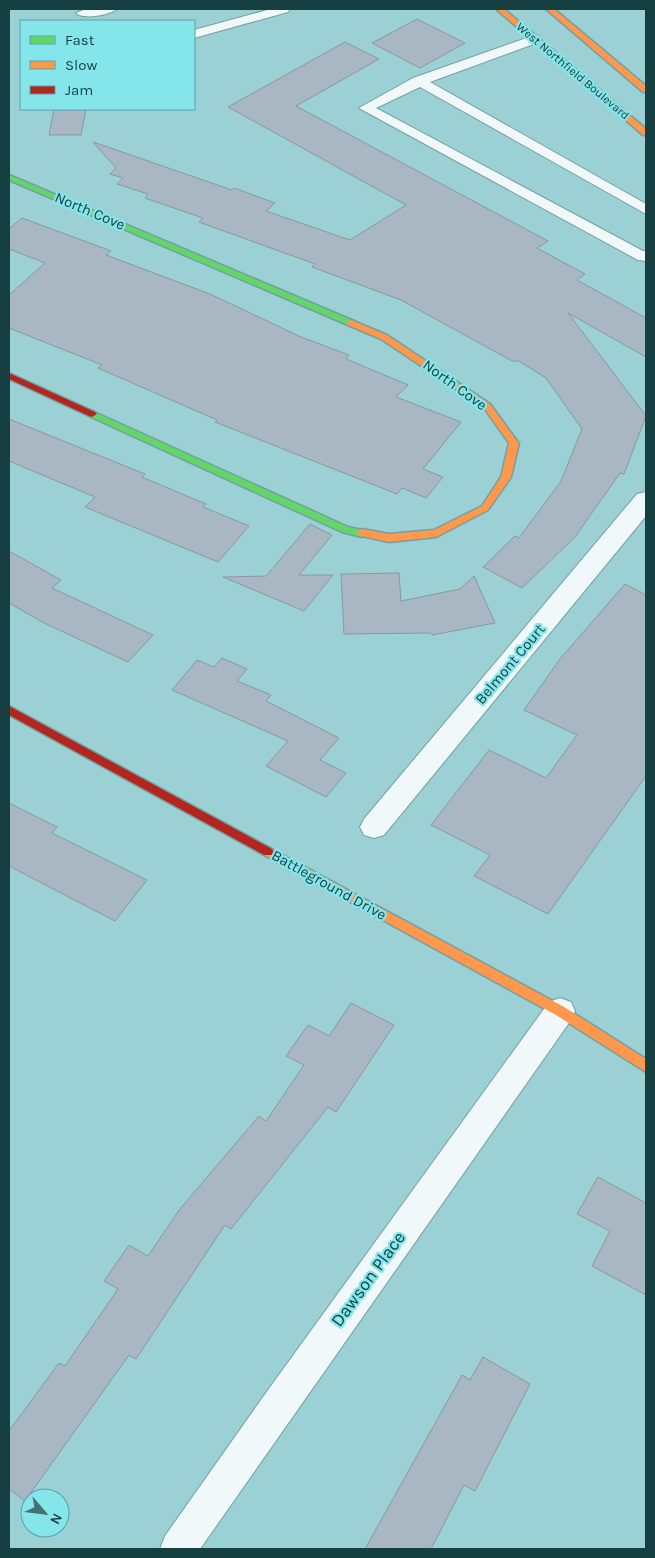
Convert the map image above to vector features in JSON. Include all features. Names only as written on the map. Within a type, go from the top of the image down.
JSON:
[{"type":"street","name":"West Northfield Boulevard","points":[[500,9],[646,133]]},
{"type":"street","points":[[550,9],[646,90]]},
{"type":"street","name":"North Cove","points":[[9,177],[384,337],[433,368],[487,406],[514,443],[506,477],[485,508],[436,533],[390,538],[346,530],[9,376]]},
{"type":"street","name":"Belmont Court","points":[[374,827],[646,500]]},
{"type":"street","name":"Battleground Drive","points":[[9,710],[560,1011],[646,1066]]},
{"type":"street","name":"Dawson Place","points":[[178,1549],[274,1409],[560,1011]]},
{"type":"lane","points":[[77,11],[111,9]]},
{"type":"lane","points":[[195,34],[284,9]]},
{"type":"lane","points":[[77,11],[97,20]]},
{"type":"lane","points":[[535,39],[492,52],[418,81],[366,108],[643,257],[646,255]]},
{"type":"lane","points":[[418,81],[646,210]]},
{"type":"building","points":[[417,19],[465,43],[420,68],[372,43]]},
{"type":"building","points":[[345,42],[379,59],[296,106],[548,241],[537,248],[585,274],[577,280],[646,318],[646,357],[568,313],[646,416],[624,474],[620,473],[575,537],[522,588],[483,567],[515,536],[519,538],[561,481],[582,429],[546,378],[517,360],[514,362],[401,300],[312,267],[315,264],[199,222],[203,218],[145,198],[148,194],[117,184],[123,178],[110,174],[116,168],[93,142],[275,203],[266,211],[350,240],[406,205],[228,107]]},
{"type":"building","points":[[54,110],[86,110],[81,135],[49,135]]},
{"type":"building","points":[[22,218],[111,251],[106,255],[210,294],[301,337],[349,355],[346,359],[408,385],[396,397],[461,422],[423,469],[443,477],[426,498],[402,488],[397,494],[215,422],[217,420],[98,368],[102,365],[9,328],[9,295],[45,263],[9,249],[9,229]]},
{"type":"building","points":[[9,419],[145,474],[142,477],[206,504],[203,507],[249,526],[218,562],[85,507],[95,497],[9,461]]},
{"type":"building","points":[[310,524],[332,535],[299,575],[333,575],[304,611],[223,577],[266,576]]},
{"type":"building","points":[[9,551],[61,580],[52,588],[153,635],[128,662],[44,623],[9,603]]},
{"type":"building","points":[[399,573],[401,601],[460,589],[474,576],[495,623],[432,635],[431,633],[344,634],[341,574]]},
{"type":"building","points":[[625,584],[646,595],[646,776],[548,914],[474,876],[490,855],[431,825],[489,750],[546,778],[577,735],[524,710],[560,659]]},
{"type":"building","points":[[222,658],[247,669],[237,681],[271,695],[266,701],[339,738],[320,760],[346,773],[326,797],[266,766],[288,741],[172,690],[197,660],[214,667]]},
{"type":"building","points":[[9,803],[57,827],[52,833],[147,880],[115,921],[9,866]]},
{"type":"building","points":[[351,1003],[394,1025],[336,1112],[328,1107],[231,1229],[225,1225],[136,1359],[129,1355],[34,1488],[20,1488],[20,1497],[9,1489],[9,1431],[59,1363],[65,1366],[118,1289],[104,1281],[129,1245],[148,1256],[180,1209],[259,1116],[266,1121],[304,1065],[286,1056],[308,1025],[329,1036]]},
{"type":"building","points":[[598,1177],[646,1203],[646,1295],[592,1266],[610,1231],[577,1214]]},
{"type":"building","points":[[483,1357],[530,1384],[475,1491],[464,1485],[431,1549],[365,1549],[462,1375],[470,1380]]},
{"type":"traffic: fast","points":[[9,177],[351,323]]},
{"type":"traffic: fast","points":[[92,414],[346,530],[362,533]]},
{"type":"traffic: slow","points":[[500,9],[646,133]]},
{"type":"traffic: slow","points":[[550,9],[646,90]]},
{"type":"traffic: slow","points":[[351,323],[384,337],[487,406],[514,443],[506,477],[485,508],[436,533],[389,538],[362,533]]},
{"type":"traffic: slow","points":[[268,852],[560,1011],[646,1066]]},
{"type":"traffic: jam","points":[[9,376],[92,414]]},
{"type":"traffic: jam","points":[[9,710],[268,852]]}]
